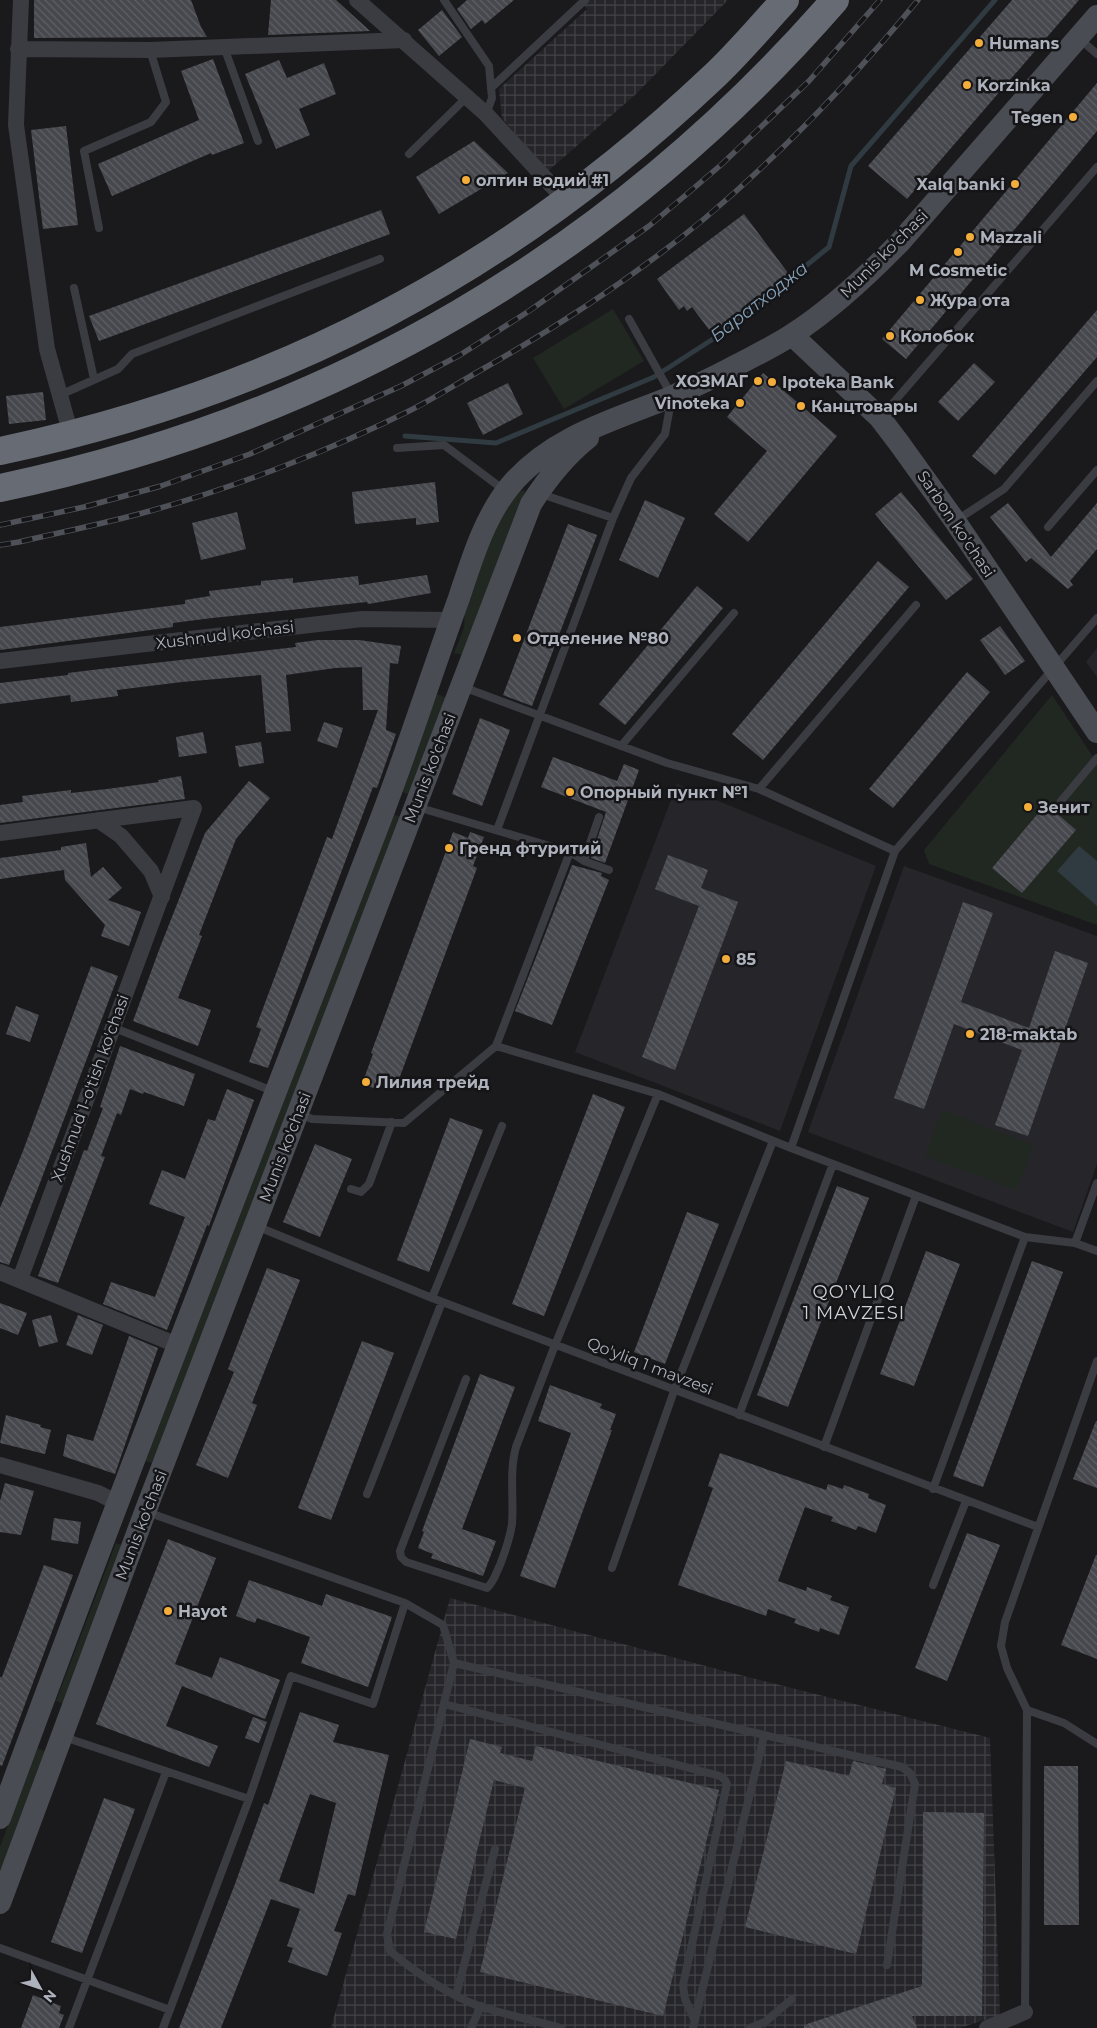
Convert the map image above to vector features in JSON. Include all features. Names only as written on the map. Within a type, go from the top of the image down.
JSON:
[{"type":"highway","points":[[0,451],[71,435],[136,417],[199,396],[263,372],[325,345],[389,313],[509,242],[642,142],[724,66],[785,0]]},
{"type":"highway","points":[[0,488],[114,461],[239,419],[330,382],[433,329],[528,271],[636,193],[723,118],[798,43],[835,0]]},
{"type":"street","points":[[21,0],[16,125],[47,349],[71,435]]},
{"type":"street","points":[[357,0],[486,114],[566,201]]},
{"type":"street","name":"Munis ko'chasi","points":[[0,1818],[177,1345],[388,798],[479,541],[506,491],[537,460],[573,436],[672,396],[734,367],[792,335],[833,304],[901,241],[1097,16]]},
{"type":"street","points":[[18,49],[150,50],[404,40]]},
{"type":"street","name":"Sarbon ko'chasi","points":[[792,335],[880,418],[919,468],[1097,732]]},
{"type":"street","name":"Munis ko'chasi","points":[[0,1903],[254,1225],[532,504],[554,472],[572,452],[614,418]]},
{"type":"street","name":"Xushnud ko'chasi","points":[[0,661],[362,619],[450,620]]},
{"type":"street","points":[[435,664],[463,681]]},
{"type":"street","points":[[388,798],[416,807]]},
{"type":"street","name":"Xushnud 1-o'tish ko'chasi","points":[[0,833],[194,808],[20,1279]]},
{"type":"street","points":[[98,820],[121,836],[151,871],[162,897]]},
{"type":"street","points":[[0,1272],[177,1345]]},
{"type":"street","points":[[0,1465],[98,1493],[118,1503],[145,1512]]},
{"type":"street","points":[[39,1711],[65,1729]]},
{"type":"street","points":[[987,2028],[1025,2012]]},
{"type":"lane","points":[[444,0],[489,66],[492,98],[486,114]]},
{"type":"lane","points":[[491,88],[585,0]]},
{"type":"lane","points":[[1078,38],[1097,54]]},
{"type":"lane","points":[[224,47],[258,141]]},
{"type":"lane","points":[[100,228],[84,151],[151,122],[166,102],[150,50]]},
{"type":"lane","points":[[408,154],[467,97]]},
{"type":"lane","points":[[880,418],[1097,167]]},
{"type":"lane","points":[[60,394],[118,369],[132,354],[380,259]]},
{"type":"lane","points":[[74,288],[94,379]]},
{"type":"lane","points":[[497,830],[613,518],[631,478],[665,434],[672,396],[629,319]]},
{"type":"lane","points":[[955,522],[1004,490],[1097,380]]},
{"type":"lane","points":[[397,448],[444,445],[506,491]]},
{"type":"lane","points":[[1048,527],[1097,470]]},
{"type":"lane","points":[[538,493],[613,518]]},
{"type":"lane","points":[[759,789],[916,604]]},
{"type":"lane","points":[[621,746],[734,613]]},
{"type":"lane","points":[[791,1148],[895,851],[1097,618]]},
{"type":"lane","points":[[463,681],[539,716],[667,763],[759,789],[895,851]]},
{"type":"lane","points":[[1061,801],[1097,758]]},
{"type":"lane","points":[[416,807],[570,852],[584,861],[609,870]]},
{"type":"lane","points":[[584,861],[599,817]]},
{"type":"lane","points":[[298,1113],[312,1119],[404,1123],[496,1046],[570,852]]},
{"type":"lane","points":[[112,1027],[276,1092]]},
{"type":"lane","points":[[496,1046],[658,1094],[791,1148],[1026,1237],[1075,1243],[1097,1251]]},
{"type":"lane","points":[[466,1379],[400,1551],[401,1557],[406,1562],[487,1588],[492,1584],[505,1551],[512,1526],[513,1486],[511,1464],[555,1345],[658,1094]]},
{"type":"lane","points":[[352,1189],[361,1192],[370,1184],[392,1122]]},
{"type":"lane","points":[[432,1298],[502,1126]]},
{"type":"lane","points":[[612,1568],[674,1390],[773,1141]]},
{"type":"lane","points":[[739,1415],[833,1164]]},
{"type":"lane","points":[[1075,1243],[1097,1183]]},
{"type":"lane","points":[[824,1447],[916,1196]]},
{"type":"lane","name":"Qo'yliq 1 mavzesi","points":[[254,1225],[442,1302],[933,1489],[1038,1527]]},
{"type":"lane","points":[[933,1489],[1026,1237]]},
{"type":"lane","points":[[367,1494],[442,1302]]},
{"type":"lane","points":[[1025,2012],[1027,1710],[1007,1668],[1001,1646],[1005,1622],[1097,1361]]},
{"type":"lane","points":[[933,1585],[966,1501]]},
{"type":"lane","points":[[145,1512],[405,1603],[443,1626],[454,1663],[387,1934],[390,1951],[403,1962],[456,1995],[481,2006],[561,2028]]},
{"type":"lane","points":[[163,2028],[249,1799],[291,1676],[373,1704],[405,1603]]},
{"type":"lane","points":[[454,1663],[902,1767],[910,1773],[915,1784],[887,1965]]},
{"type":"lane","points":[[444,1704],[720,1776],[725,1780],[727,1784],[683,1985],[685,1999],[694,2024]]},
{"type":"lane","points":[[1027,1710],[1064,1723],[1097,1744]]},
{"type":"lane","points":[[65,1729],[166,1772],[249,1799]]},
{"type":"lane","points":[[694,2024],[764,1736]]},
{"type":"lane","points":[[69,2028],[166,1772]]},
{"type":"lane","points":[[456,1995],[495,1849]]},
{"type":"lane","points":[[0,1948],[170,2010]]},
{"type":"lane","points":[[750,2028],[764,2022],[792,1999]]},
{"type":"lane","points":[[471,2028],[481,2006]]},
{"type":"shaded area","points":[[581,0],[728,0],[636,94],[548,171],[502,118],[499,89],[587,9]]},
{"type":"shaded area","points":[[613,309],[644,361],[564,409],[533,358]]},
{"type":"shaded area","points":[[524,490],[527,498],[464,655],[454,653],[464,628],[465,605],[498,518],[517,492]]},
{"type":"shaded area","points":[[1097,648],[1097,677],[1086,662]]},
{"type":"shaded area","points":[[437,694],[447,698],[410,795],[400,791]]},
{"type":"shaded area","name":"Зенит","points":[[1052,695],[1097,763],[1097,925],[929,864],[924,850]]},
{"type":"shaded area","name":"85","points":[[677,784],[876,866],[780,1131],[575,1052]]},
{"type":"shaded area","points":[[391,814],[402,817],[155,1464],[145,1461]]},
{"type":"shaded area","points":[[1079,846],[1097,861],[1097,906],[1057,871]]},
{"type":"shaded area","name":"218-maktab","points":[[904,866],[1097,936],[1097,1164],[1073,1232],[808,1132]]},
{"type":"shaded area","points":[[942,1110],[1034,1145],[1016,1190],[925,1156]]},
{"type":"shaded area","points":[[116,1543],[125,1546],[64,1704],[56,1701]]},
{"type":"shaded area","points":[[450,1598],[736,1674],[990,1738],[1000,2015],[960,2028],[331,2028]]},
{"type":"shaded area","points":[[37,1748],[45,1751],[0,1873],[0,1847]]},
{"type":"building","points":[[34,0],[191,0],[201,27],[207,37],[34,38]]},
{"type":"building","points":[[271,0],[336,0],[370,31],[268,35]]},
{"type":"building","points":[[467,0],[514,0],[485,24],[482,20],[471,29],[457,9]]},
{"type":"building","points":[[1012,0],[1079,0],[907,199],[868,166]]},
{"type":"building","points":[[442,10],[462,37],[439,56],[418,30]]},
{"type":"building","points":[[213,59],[244,143],[212,155],[211,153],[112,196],[98,164],[199,120],[181,71]]},
{"type":"building","points":[[279,60],[287,78],[324,63],[336,94],[299,109],[310,135],[276,149],[245,74]]},
{"type":"building","points":[[1097,83],[1097,131],[906,359],[882,339]]},
{"type":"building","points":[[66,126],[78,225],[43,229],[31,130]]},
{"type":"building","points":[[474,141],[508,173],[439,214],[416,177]]},
{"type":"building","points":[[381,210],[390,234],[99,341],[89,316]]},
{"type":"building","points":[[744,214],[791,277],[713,335],[692,307],[687,311],[684,306],[679,310],[657,279]]},
{"type":"building","points":[[1097,310],[1097,357],[995,475],[972,456]]},
{"type":"building","points":[[974,363],[995,382],[958,421],[938,402]]},
{"type":"building","points":[[763,373],[837,436],[748,542],[714,514],[767,451],[727,417]]},
{"type":"building","points":[[508,383],[523,414],[483,435],[467,403]]},
{"type":"building","points":[[43,392],[46,420],[9,424],[6,396]]},
{"type":"building","points":[[435,482],[439,522],[416,525],[416,518],[355,524],[352,492]]},
{"type":"building","points":[[901,492],[973,579],[946,600],[875,514]]},
{"type":"building","points":[[645,500],[685,518],[658,578],[619,560]]},
{"type":"building","points":[[1008,503],[1051,557],[1097,503],[1097,549],[1070,581],[1073,585],[1068,589],[1031,558],[1026,562],[990,517]]},
{"type":"building","points":[[237,512],[246,549],[201,560],[192,523]]},
{"type":"building","points":[[568,524],[597,535],[532,706],[503,695]]},
{"type":"building","points":[[878,561],[909,587],[763,760],[732,734]]},
{"type":"building","points":[[427,575],[431,593],[392,600],[368,604],[367,602],[212,618],[173,623],[173,627],[0,650],[0,627],[185,604],[185,600],[210,596],[209,591],[261,585],[261,581],[293,578],[293,583],[358,576],[359,585]]},
{"type":"building","points":[[697,586],[723,608],[625,725],[599,704]]},
{"type":"building","points":[[1000,626],[1025,661],[1005,675],[980,640]]},
{"type":"building","points":[[318,640],[359,640],[401,646],[398,664],[390,663],[386,730],[396,734],[377,788],[373,787],[268,1068],[249,1062],[261,1029],[256,1027],[327,837],[332,839],[378,710],[363,710],[362,667],[335,668],[286,675],[291,731],[266,733],[261,675],[117,690],[118,696],[71,702],[70,695],[0,704],[0,683],[68,675],[68,673],[92,670],[296,647],[295,643]]},
{"type":"building","points":[[967,672],[990,692],[893,808],[869,789]]},
{"type":"building","points":[[480,718],[510,730],[482,806],[452,794]]},
{"type":"building","points":[[324,722],[343,728],[337,748],[317,741]]},
{"type":"building","points":[[203,732],[207,753],[179,757],[176,737]]},
{"type":"building","points":[[261,742],[264,763],[239,767],[235,746]]},
{"type":"building","points":[[553,757],[617,781],[624,764],[639,770],[605,863],[591,858],[606,812],[541,787]]},
{"type":"building","points":[[181,776],[185,799],[0,823],[0,805],[23,802],[22,796],[71,790],[71,793],[107,789],[159,782],[158,780]]},
{"type":"building","points":[[249,781],[270,798],[236,839],[199,935],[202,936],[178,998],[211,1010],[198,1046],[133,1021],[205,833]]},
{"type":"building","points":[[1046,804],[1076,830],[1022,893],[992,868]]},
{"type":"building","points":[[453,832],[468,838],[470,832],[484,837],[473,866],[477,868],[395,1090],[378,1084],[376,1089],[362,1084],[373,1054],[371,1053]]},
{"type":"building","points":[[86,843],[91,877],[103,867],[122,888],[108,900],[141,912],[129,946],[101,936],[105,925],[65,880],[64,870],[0,879],[0,858],[61,850],[61,847]]},
{"type":"building","points":[[668,855],[708,870],[701,888],[738,902],[675,1070],[642,1057],[699,906],[655,889]]},
{"type":"building","points":[[572,865],[602,873],[601,876],[609,880],[552,1025],[515,1011]]},
{"type":"building","points":[[963,902],[993,913],[961,1002],[1029,1028],[1055,951],[1088,963],[1028,1136],[995,1125],[1022,1050],[954,1024],[924,1109],[894,1098]]},
{"type":"building","points":[[91,966],[118,976],[9,1265],[0,1262],[0,1208]]},
{"type":"building","points":[[16,1006],[39,1015],[30,1042],[6,1034]]},
{"type":"building","points":[[120,1046],[195,1074],[184,1106],[130,1089],[121,1115],[117,1113],[101,1156],[105,1157],[58,1283],[38,1276],[84,1150],[87,1151],[103,1108],[100,1107]]},
{"type":"building","points":[[227,1089],[254,1100],[209,1226],[207,1225],[167,1330],[103,1304],[111,1282],[155,1297],[185,1217],[149,1204],[162,1170],[185,1179],[208,1119],[215,1121]]},
{"type":"building","points":[[593,1094],[625,1107],[544,1316],[512,1304]]},
{"type":"building","points":[[450,1118],[483,1130],[429,1272],[397,1260]]},
{"type":"building","points":[[315,1144],[352,1159],[320,1237],[283,1222]]},
{"type":"building","points":[[837,1186],[869,1198],[788,1407],[757,1395]]},
{"type":"building","points":[[687,1212],[719,1224],[665,1364],[634,1352]]},
{"type":"building","points":[[926,1251],[960,1264],[914,1386],[880,1374]]},
{"type":"building","points":[[1032,1261],[1063,1272],[983,1487],[953,1476]]},
{"type":"building","points":[[267,1268],[300,1280],[252,1403],[257,1405],[228,1478],[196,1465],[234,1372],[228,1369]]},
{"type":"building","points":[[0,1303],[27,1313],[18,1335],[0,1328]]},
{"type":"building","points":[[51,1315],[58,1342],[39,1347],[32,1320]]},
{"type":"building","points":[[78,1315],[103,1325],[92,1355],[66,1345]]},
{"type":"building","points":[[129,1336],[158,1348],[115,1474],[63,1456],[67,1434],[93,1441]]},
{"type":"building","points":[[362,1341],[394,1353],[331,1520],[298,1508]]},
{"type":"building","points":[[480,1374],[515,1387],[462,1529],[496,1541],[483,1576],[431,1558],[433,1554],[418,1548],[424,1532],[422,1531]]},
{"type":"building","points":[[550,1385],[602,1404],[600,1408],[616,1414],[610,1430],[612,1430],[555,1588],[520,1576],[571,1433],[538,1421]]},
{"type":"building","points":[[6,1415],[41,1425],[40,1427],[51,1430],[45,1454],[0,1443]]},
{"type":"building","points":[[1097,1421],[1097,1488],[1073,1479]]},
{"type":"building","points":[[720,1453],[826,1490],[828,1484],[843,1489],[844,1485],[869,1494],[868,1498],[886,1505],[876,1533],[858,1526],[856,1530],[831,1521],[833,1517],[805,1507],[778,1581],[806,1591],[807,1587],[832,1596],[830,1600],[849,1607],[839,1635],[820,1628],[819,1632],[794,1623],[796,1619],[768,1609],[766,1616],[678,1585],[713,1488],[708,1486]]},
{"type":"building","points":[[5,1483],[34,1491],[21,1535],[0,1532],[0,1501]]},
{"type":"building","points":[[54,1518],[81,1522],[78,1544],[51,1540]]},
{"type":"building","points":[[967,1533],[1000,1545],[947,1681],[915,1668]]},
{"type":"building","name":"Hayot","points":[[168,1539],[216,1558],[175,1664],[212,1678],[220,1657],[280,1680],[265,1719],[182,1686],[166,1726],[218,1746],[209,1767],[96,1724]]},
{"type":"building","points":[[1097,1555],[1097,1659],[1061,1645]]},
{"type":"building","points":[[44,1565],[73,1575],[2,1766],[0,1765],[0,1677],[2,1677]]},
{"type":"building","points":[[249,1580],[322,1606],[326,1594],[392,1617],[368,1687],[301,1663],[310,1637],[257,1618],[255,1623],[236,1616]]},
{"type":"building","points":[[300,1712],[339,1725],[333,1742],[389,1755],[355,1896],[348,1894],[334,1931],[342,1933],[327,1976],[288,1962],[293,1948],[287,1946],[300,1909],[271,1899],[221,2028],[179,2028],[264,1803],[268,1805]],"holes":[[[310,1794],[336,1803],[314,1894],[279,1881]]]},
{"type":"building","points":[[253,1717],[267,1722],[259,1743],[245,1738]]},
{"type":"building","points":[[470,1739],[502,1747],[500,1753],[532,1761],[536,1746],[719,1790],[663,2016],[480,1972],[525,1788],[494,1780],[456,1939],[424,1932]]},
{"type":"building","points":[[786,1761],[849,1776],[853,1761],[886,1769],[882,1784],[896,1788],[856,1954],[745,1927]]},
{"type":"building","points":[[1044,1766],[1078,1766],[1079,1925],[1044,1925]]},
{"type":"building","points":[[104,1798],[135,1809],[82,1953],[51,1942]]},
{"type":"building","points":[[923,1812],[984,1813],[982,2016],[912,2016],[917,2028],[804,2028],[804,2025],[922,1986]]},
{"type":"building","points":[[33,1995],[61,2006],[59,2013],[64,2015],[59,2028],[21,2028]]},
{"type":"waterway","name":"Баратходжа","points":[[405,436],[496,443],[654,377],[727,330],[829,247],[851,166],[995,0]]},
{"type":"railway","points":[[0,525],[84,507],[161,486],[250,454],[401,386],[460,355],[529,311],[649,226],[687,194],[722,164],[809,81],[880,0]]},
{"type":"railway","points":[[0,545],[150,511],[216,491],[283,467],[411,410],[510,353],[568,318],[624,280],[678,240],[733,194],[789,142],[842,87],[918,0]]},
{"type":"place","name":"Humans","points":[[979,43]]},
{"type":"place","name":"Korzinka","points":[[967,85]]},
{"type":"place","name":"Tegen","points":[[1073,117]]},
{"type":"place","name":"олтин водий #1","points":[[466,180]]},
{"type":"place","name":"Xalq banki","points":[[1015,184]]},
{"type":"place","name":"Mazzali","points":[[970,237]]},
{"type":"place","name":"M Cosmetic","points":[[958,252]]},
{"type":"place","name":"Жура ота","points":[[920,300]]},
{"type":"place","name":"Колобок","points":[[890,336]]},
{"type":"place","name":"ХОЗМАГ","points":[[758,381]]},
{"type":"place","name":"Ipoteka Bank","points":[[772,382]]},
{"type":"place","name":"Vinoteka","points":[[740,403]]},
{"type":"place","name":"Канцтовары","points":[[801,406]]},
{"type":"place","name":"Отделение №80","points":[[517,638]]},
{"type":"place","name":"Опорный пункт №1","points":[[570,792]]},
{"type":"place","name":"Зенит","points":[[1028,807]]},
{"type":"place","name":"Гренд фтуритий","points":[[449,848]]},
{"type":"place","name":"85","points":[[726,959]]},
{"type":"place","name":"218-maktab","points":[[970,1034]]},
{"type":"place","name":"Лилия трейд","points":[[366,1082]]},
{"type":"place","name":"Hayot","points":[[168,1611]]},
{"type":"district","name":"QO'YLIQ 1 MAVZESI","points":[[854,1302]]}]
